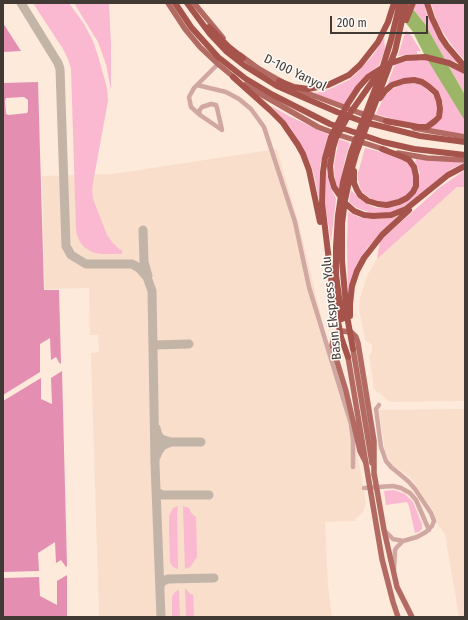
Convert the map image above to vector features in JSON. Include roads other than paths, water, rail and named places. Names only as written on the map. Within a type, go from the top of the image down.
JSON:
[{"type":"highway","points":[[175,3],[197,35],[227,64],[258,87],[322,120],[350,132],[414,149],[465,154]]},
{"type":"highway","points":[[188,3],[222,41],[243,58]]},
{"type":"highway","points":[[188,3],[210,34],[227,52],[244,66],[277,86],[329,106],[357,120],[384,124],[420,127],[427,126],[435,121],[440,113],[440,105],[438,98],[432,89],[422,82],[414,80],[404,81],[392,85],[385,91],[371,113]]},
{"type":"highway","name":"Basın Ekspress Yolu","points":[[348,357],[336,275],[338,216],[343,182],[351,152],[387,54],[400,3]]},
{"type":"highway","points":[[404,24],[406,3]]},
{"type":"highway","points":[[404,24],[413,3]]},
{"type":"highway","points":[[427,3],[441,37],[465,67]]},
{"type":"highway","points":[[279,81],[294,87],[308,89],[328,85],[349,75],[364,62],[378,42],[388,22],[394,5]]},
{"type":"highway","name":"Basın Ekspress Yolu","points":[[353,349],[343,284],[342,237],[348,182],[371,113],[390,66],[404,24]]},
{"type":"highway","points":[[387,54],[376,78],[348,116],[336,138],[333,148],[330,166],[331,177],[334,187],[345,204],[354,211],[373,216],[391,215],[406,209],[448,176],[465,166]]},
{"type":"highway","points":[[348,357],[344,348],[336,313],[322,203],[322,182],[328,143],[347,105],[358,88],[368,77],[382,67],[411,57],[431,58],[456,65],[465,72]]},
{"type":"highway","points":[[234,77],[283,123],[303,154],[309,170],[322,233],[327,246]]},
{"type":"highway","points":[[384,124],[432,138],[465,142]]},
{"type":"highway","points":[[359,149],[354,176],[354,183],[357,190],[364,198],[373,203],[382,205],[394,204],[404,200],[413,192],[416,182],[415,171],[409,160],[382,149]]},
{"type":"highway","points":[[353,349],[350,313],[351,294],[354,278],[360,264],[368,251],[382,235],[423,199],[431,190]]},
{"type":"main road","points":[[168,3],[194,40],[218,64],[259,94],[318,127],[382,149],[418,157],[465,160]]},
{"type":"main road","name":"D-100 Yanyol","points":[[194,3],[228,43],[243,58],[279,81],[329,106]]},
{"type":"main road","points":[[384,124],[465,137]]},
{"type":"main road","points":[[366,463],[360,451],[346,391],[332,345],[334,336],[342,331],[349,331],[356,337],[374,441],[374,475]]},
{"type":"main road","name":"Basın Ekspress Yolu","points":[[353,349],[384,530],[397,587],[412,617]]},
{"type":"main road","name":"Basın Ekspress Yolu","points":[[348,357],[382,559],[397,616]]},
{"type":"street","points":[[200,115],[199,111],[206,104],[216,105],[222,130],[200,115],[192,107],[189,97],[190,92],[218,64]]},
{"type":"street","points":[[197,85],[226,92],[239,99],[251,108],[264,127],[295,222],[309,287],[351,424],[353,440],[353,467]]},
{"type":"street","points":[[379,405],[376,409],[381,447],[384,455],[391,467],[411,484],[431,513],[434,521],[429,530],[417,538],[403,541],[393,539],[384,530]]},
{"type":"street","points":[[364,488],[386,486],[401,488],[413,496],[429,530]]},
{"type":"street","points":[[394,572],[395,550],[403,541]]}]
